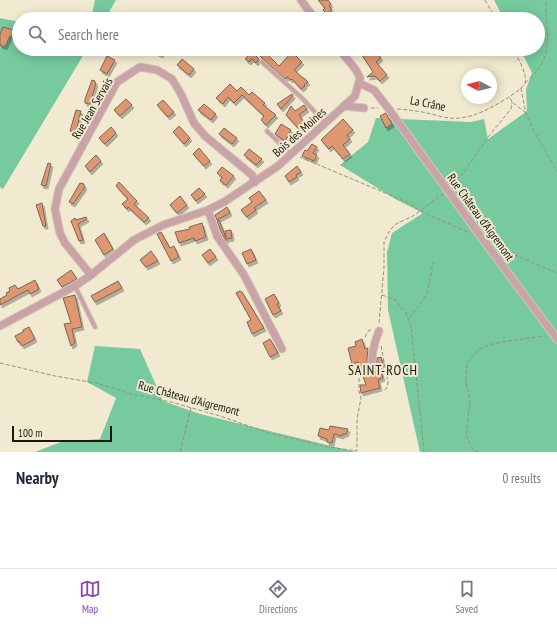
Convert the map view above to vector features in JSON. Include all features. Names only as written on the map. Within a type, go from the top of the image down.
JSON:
[{"type":"street","points":[[301,0],[310,12]]},
{"type":"street","points":[[345,56],[356,70],[360,78],[359,83],[374,90],[388,108]]},
{"type":"street","name":"Rue Jean Servais","points":[[91,275],[65,243],[60,233],[55,209],[59,189],[117,82],[140,67],[157,70],[172,79],[181,94],[194,123],[205,136],[252,175],[255,182]]},
{"type":"street","name":"Bois des Moines","points":[[0,326],[75,286],[134,240],[146,233],[163,225],[208,210],[224,202],[255,182],[292,154],[355,96],[359,83]]},
{"type":"street","points":[[344,106],[364,108]]},
{"type":"street","name":"Rue Château d'Aigremont","points":[[388,108],[555,337]]},
{"type":"street","points":[[208,210],[217,236],[244,275],[282,349]]},
{"type":"street","points":[[372,369],[372,359],[376,338],[379,331]]},
{"type":"lane","points":[[262,62],[303,99],[325,123]]},
{"type":"lane","points":[[267,131],[292,154]]},
{"type":"lane","points":[[75,286],[95,327]]},
{"type":"path","points":[[485,0],[492,12]]},
{"type":"path","name":"La Crâne","points":[[364,108],[411,110],[447,118],[458,118],[479,114],[509,97],[534,76],[547,54],[549,43],[546,0]]},
{"type":"path","points":[[517,56],[525,76],[525,83]]},
{"type":"path","points":[[521,88],[526,114],[534,133],[557,171]]},
{"type":"path","points":[[509,97],[512,102],[526,114]]},
{"type":"path","points":[[379,331],[384,268],[384,242],[390,230],[396,224],[420,211],[448,190],[465,172],[488,137],[511,109],[512,102]]},
{"type":"path","points":[[292,154],[410,203],[420,211],[482,238]]},
{"type":"path","points":[[494,244],[508,252],[557,273]]},
{"type":"path","points":[[408,319],[422,302],[428,291],[433,262]]},
{"type":"path","points":[[382,295],[395,300],[406,313],[411,326],[424,452]]},
{"type":"path","points":[[479,452],[473,450],[466,435],[470,401],[466,382],[467,363],[478,350],[492,344],[514,340],[555,337]]},
{"type":"path","points":[[381,346],[388,382],[387,388],[383,391]]},
{"type":"path","name":"Rue Château d'Aigremont","points":[[0,363],[55,376],[95,383],[127,393],[171,402],[220,416],[269,433],[328,447],[358,451],[357,419],[361,398],[359,391],[359,373],[361,372]]},
{"type":"path","points":[[180,452],[191,408]]},
{"type":"green space","points":[[95,0],[116,0],[109,12],[92,12]]},
{"type":"green space","points":[[494,0],[557,0],[557,452],[420,452],[388,310],[387,252],[392,233],[423,213],[397,200],[340,165],[368,142],[376,118],[471,122],[484,119],[488,139],[527,111],[526,89],[532,73],[524,56],[545,56],[545,12],[500,12]]},
{"type":"green space","points":[[0,18],[12,21],[12,56],[83,56],[3,189],[0,187]]},
{"type":"green space","points":[[95,346],[140,349],[163,401],[200,414],[356,452],[35,452],[61,442],[100,439],[116,398],[87,382]]},
{"type":"building","points":[[318,0],[328,0],[331,4],[329,6],[332,10],[330,12],[325,12],[323,10],[325,8]]},
{"type":"building","points":[[3,27],[12,29],[12,35],[5,47],[0,45],[0,34]]},
{"type":"building","points":[[107,56],[115,60],[107,74],[100,70]]},
{"type":"building","points":[[248,56],[256,56],[259,59],[256,63],[252,59],[249,62],[245,59]]},
{"type":"building","points":[[260,56],[269,56],[279,66],[288,56],[296,56],[302,62],[294,70],[308,82],[301,89],[292,79],[291,80],[287,77],[285,79]]},
{"type":"building","points":[[363,56],[379,56],[381,58],[376,62],[387,75],[380,81],[375,76],[367,77],[373,72]]},
{"type":"building","points":[[182,59],[194,69],[189,75],[177,65]]},
{"type":"building","points":[[92,80],[96,83],[90,104],[85,103],[85,99]]},
{"type":"building","points":[[230,84],[237,91],[241,87],[249,95],[252,92],[265,103],[263,105],[276,115],[266,125],[261,120],[264,116],[242,95],[234,103],[228,97],[223,104],[216,98]]},
{"type":"building","points":[[292,94],[293,96],[281,109],[277,104]]},
{"type":"building","points":[[126,99],[132,105],[120,116],[114,110]]},
{"type":"building","points":[[163,100],[174,112],[168,117],[157,105]]},
{"type":"building","points":[[204,104],[216,114],[211,120],[198,110]]},
{"type":"building","points":[[304,105],[307,109],[299,115],[307,126],[301,131],[286,115],[291,106],[295,111]]},
{"type":"building","points":[[76,110],[81,111],[76,132],[70,131]]},
{"type":"building","points":[[386,113],[392,124],[386,128],[380,116]]},
{"type":"building","points":[[343,119],[353,130],[347,135],[350,139],[343,145],[350,154],[343,159],[332,146],[329,149],[321,140]]},
{"type":"building","points":[[281,124],[291,130],[285,141],[275,134]]},
{"type":"building","points":[[179,126],[190,138],[184,144],[173,132]]},
{"type":"building","points":[[111,127],[116,133],[105,144],[99,138]]},
{"type":"building","points":[[224,128],[237,138],[232,144],[219,134]]},
{"type":"building","points":[[312,144],[317,147],[313,153],[317,155],[314,161],[302,156],[305,150],[307,151]]},
{"type":"building","points":[[199,148],[210,161],[204,166],[193,154]]},
{"type":"building","points":[[249,149],[262,159],[256,165],[244,155]]},
{"type":"building","points":[[96,155],[101,161],[90,172],[85,166]]},
{"type":"building","points":[[48,163],[51,164],[46,186],[41,185]]},
{"type":"building","points":[[297,166],[301,172],[296,175],[297,177],[289,182],[285,176]]},
{"type":"building","points":[[222,167],[234,176],[226,185],[220,181],[222,177],[217,173]]},
{"type":"building","points":[[119,182],[137,201],[134,204],[149,218],[144,222],[128,207],[127,209],[122,204],[128,199],[116,186]]},
{"type":"building","points":[[80,183],[84,184],[85,187],[73,204],[69,202]]},
{"type":"building","points":[[199,188],[205,194],[196,201],[191,195]]},
{"type":"building","points":[[259,191],[266,200],[254,208],[256,210],[247,217],[241,210],[252,202],[249,198]]},
{"type":"building","points":[[180,196],[187,205],[177,213],[170,205]]},
{"type":"building","points":[[42,203],[46,226],[43,226],[36,205]]},
{"type":"building","points":[[227,207],[230,213],[217,220],[215,215]]},
{"type":"building","points":[[86,217],[87,219],[78,224],[83,240],[79,241],[71,221],[75,218],[76,220]]},
{"type":"building","points":[[219,220],[226,238],[225,231],[231,230],[232,238],[226,239],[226,241],[217,221]]},
{"type":"building","points":[[202,223],[206,237],[195,241],[194,238],[179,243],[175,232],[190,229],[189,227]]},
{"type":"building","points":[[161,232],[170,248],[174,246],[179,257],[171,261],[157,234]]},
{"type":"building","points":[[104,233],[113,249],[104,255],[95,240]]},
{"type":"building","points":[[210,249],[216,257],[208,263],[202,255]]},
{"type":"building","points":[[251,249],[256,260],[247,264],[242,253]]},
{"type":"building","points":[[151,251],[158,261],[146,267],[140,260]]},
{"type":"building","points":[[71,270],[77,279],[62,287],[57,280]]},
{"type":"building","points":[[35,280],[39,289],[30,294],[28,290],[0,305],[0,299],[7,295],[6,293],[10,291],[9,288],[15,285],[18,289]]},
{"type":"building","points":[[118,281],[122,288],[95,302],[91,296]]},
{"type":"building","points":[[240,291],[264,328],[252,334],[247,322],[251,320],[236,293]]},
{"type":"building","points":[[274,294],[281,311],[273,315],[265,299]]},
{"type":"building","points":[[75,295],[82,327],[72,329],[75,343],[71,346],[64,324],[71,323],[63,298]]},
{"type":"building","points":[[29,327],[35,339],[22,346],[15,336]]},
{"type":"building","points":[[270,339],[278,353],[270,357],[263,343]]},
{"type":"building","points":[[362,339],[365,349],[368,348],[368,371],[372,374],[376,372],[377,358],[381,357],[383,364],[379,366],[383,378],[378,380],[380,388],[361,393],[360,385],[366,385],[358,362],[352,364],[348,348],[356,346],[355,342]]},
{"type":"building","points":[[330,426],[348,429],[346,434],[343,434],[342,436],[334,434],[332,443],[327,442],[327,439],[318,436],[320,428],[329,430]]},
{"type":"district","name":"SAINT-ROCH","points":[[383,370]]}]
